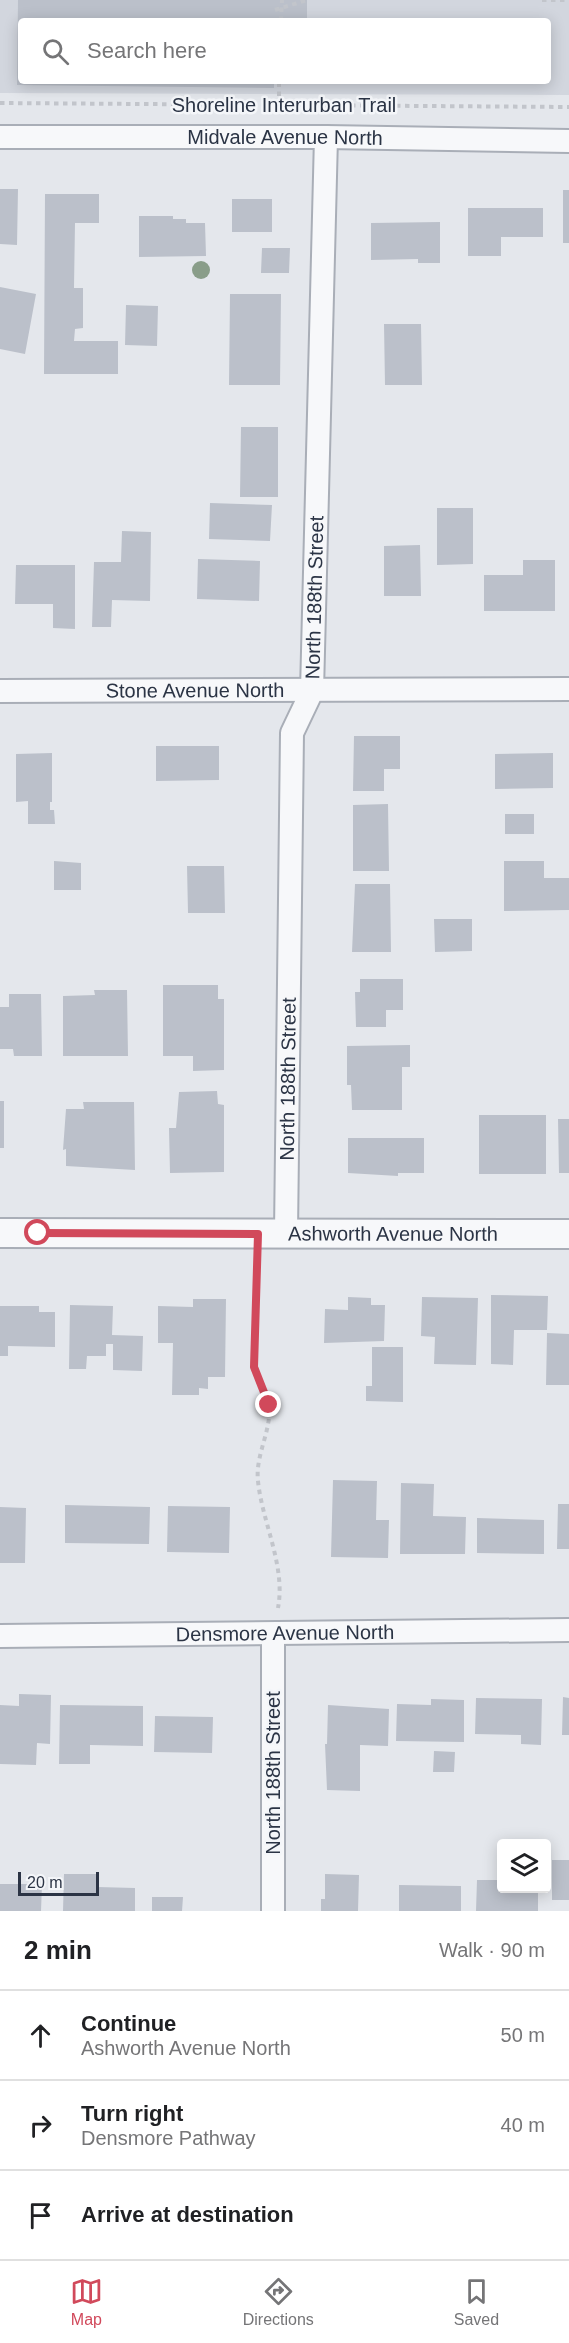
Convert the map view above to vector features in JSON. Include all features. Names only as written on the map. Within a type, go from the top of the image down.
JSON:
[{"type":"street","name":"Midvale Avenue North","points":[[0,137],[326,137],[569,141]]},
{"type":"street","name":"North 188th Street","points":[[286,1233],[292,733],[312,691],[326,137]]},
{"type":"street","name":"Stone Avenue North","points":[[0,691],[569,689]]},
{"type":"street","name":"Ashworth Avenue North","points":[[0,1233],[569,1234]]},
{"type":"street","name":"Densmore Avenue North","points":[[0,1636],[273,1635],[569,1630]]},
{"type":"street","name":"North 188th Street","points":[[273,1635],[273,1911]]},
{"type":"path","points":[[281,18],[282,0]]},
{"type":"path","points":[[275,10],[282,10],[307,0]]},
{"type":"path","points":[[542,0],[569,0]]},
{"type":"path","points":[[279,84],[279,105]]},
{"type":"path","name":"Shoreline Interurban Trail","points":[[0,103],[569,107]]},
{"type":"path","points":[[258,1234],[254,1367],[258,1382],[266,1394],[269,1419],[260,1447],[257,1479],[276,1561],[280,1598],[273,1635]]},
{"type":"shaded area","points":[[0,0],[569,0],[569,95],[0,93]]},
{"type":"building","points":[[18,0],[307,0],[307,18],[18,18],[18,84],[274,84],[274,88],[17,85]]},
{"type":"building","points":[[0,189],[18,189],[17,245],[0,244]]},
{"type":"building","points":[[563,190],[569,190],[569,243],[563,243]]},
{"type":"building","points":[[45,194],[99,194],[99,223],[75,223],[74,288],[83,288],[83,328],[75,329],[74,341],[118,341],[118,374],[44,374]]},
{"type":"building","points":[[232,199],[272,199],[272,232],[232,232]]},
{"type":"building","points":[[468,208],[543,208],[543,237],[501,237],[501,256],[468,256]]},
{"type":"building","points":[[139,216],[173,216],[173,219],[186,219],[186,223],[205,223],[206,256],[139,257]]},
{"type":"building","points":[[440,222],[440,263],[418,263],[418,259],[371,260],[371,223]]},
{"type":"building","points":[[262,248],[290,248],[289,273],[261,273]]},
{"type":"building","points":[[0,287],[36,294],[25,354],[0,349]]},
{"type":"building","points":[[230,294],[281,294],[280,385],[229,385]]},
{"type":"building","points":[[126,305],[158,306],[157,346],[125,345]]},
{"type":"building","points":[[384,324],[421,324],[422,385],[385,385]]},
{"type":"building","points":[[241,427],[278,427],[278,497],[240,497]]},
{"type":"building","points":[[210,503],[272,505],[270,541],[209,539]]},
{"type":"building","points":[[437,508],[473,508],[473,564],[437,565]]},
{"type":"building","points":[[122,531],[151,532],[150,601],[112,600],[111,627],[92,627],[94,562],[121,562]]},
{"type":"building","points":[[420,545],[421,596],[384,596],[384,546]]},
{"type":"building","points":[[198,559],[260,561],[259,601],[197,599]]},
{"type":"building","points":[[523,560],[555,560],[555,611],[484,611],[484,575],[523,575]]},
{"type":"building","points":[[16,565],[75,565],[75,629],[53,628],[53,604],[15,604]]},
{"type":"building","points":[[354,736],[400,736],[400,769],[384,769],[384,791],[353,791]]},
{"type":"building","points":[[156,746],[219,746],[219,780],[156,781]]},
{"type":"building","points":[[52,753],[50,810],[54,810],[55,824],[28,824],[28,801],[16,802],[16,754]]},
{"type":"building","points":[[553,753],[553,788],[495,789],[495,754]]},
{"type":"building","points":[[388,804],[389,871],[353,871],[353,805]]},
{"type":"building","points":[[505,814],[534,814],[534,834],[505,834]]},
{"type":"building","points":[[54,861],[81,863],[81,890],[54,890]]},
{"type":"building","points":[[504,861],[544,861],[544,878],[569,878],[569,910],[504,911]]},
{"type":"building","points":[[187,866],[224,866],[225,913],[188,913]]},
{"type":"building","points":[[355,884],[390,884],[391,952],[352,952]]},
{"type":"building","points":[[434,919],[472,919],[472,951],[435,952]]},
{"type":"building","points":[[360,979],[403,979],[403,1010],[386,1010],[386,1027],[356,1027],[355,992],[360,992]]},
{"type":"building","points":[[163,985],[218,985],[218,999],[224,999],[224,1070],[193,1071],[193,1056],[163,1056]]},
{"type":"building","points":[[94,990],[127,990],[128,1056],[63,1056],[63,996],[95,995]]},
{"type":"building","points":[[9,994],[41,994],[42,1056],[14,1056],[13,1049],[0,1049],[0,1007],[9,1007]]},
{"type":"building","points":[[410,1045],[410,1067],[402,1067],[402,1110],[352,1110],[351,1085],[347,1085],[347,1046]]},
{"type":"building","points":[[217,1091],[218,1104],[224,1105],[224,1172],[170,1173],[169,1128],[176,1128],[179,1092]]},
{"type":"building","points":[[0,1101],[4,1101],[4,1148],[0,1148]]},
{"type":"building","points":[[83,1102],[134,1102],[135,1170],[66,1166],[66,1149],[63,1150],[66,1109],[84,1109]]},
{"type":"building","points":[[479,1115],[546,1115],[546,1174],[479,1174]]},
{"type":"building","points":[[558,1119],[569,1119],[569,1173],[559,1173]]},
{"type":"building","points":[[348,1138],[424,1138],[424,1173],[398,1173],[398,1176],[348,1173]]},
{"type":"building","points":[[491,1295],[548,1296],[547,1330],[514,1330],[513,1365],[491,1364]]},
{"type":"building","points":[[348,1297],[371,1298],[371,1305],[385,1305],[384,1341],[324,1343],[325,1309],[348,1310]]},
{"type":"building","points":[[422,1297],[478,1298],[476,1365],[434,1364],[435,1337],[421,1336]]},
{"type":"building","points":[[193,1299],[226,1299],[225,1377],[208,1377],[208,1389],[199,1388],[199,1395],[172,1395],[173,1343],[158,1343],[158,1306],[193,1307]]},
{"type":"building","points":[[70,1305],[113,1306],[112,1335],[143,1336],[142,1371],[113,1370],[113,1344],[106,1344],[106,1356],[87,1356],[86,1369],[69,1369]]},
{"type":"building","points":[[0,1306],[39,1306],[39,1312],[55,1312],[55,1347],[8,1346],[8,1356],[0,1356]]},
{"type":"building","points":[[547,1333],[569,1334],[569,1385],[546,1385]]},
{"type":"building","points":[[372,1347],[403,1347],[403,1402],[366,1401],[366,1386],[372,1386]]},
{"type":"building","points":[[333,1480],[377,1481],[376,1520],[389,1520],[388,1558],[331,1557]]},
{"type":"building","points":[[401,1483],[434,1484],[433,1516],[466,1517],[465,1554],[400,1554]]},
{"type":"building","points":[[558,1504],[569,1504],[569,1549],[557,1549]]},
{"type":"building","points":[[65,1505],[150,1507],[149,1544],[65,1543]]},
{"type":"building","points":[[168,1506],[230,1507],[229,1553],[167,1552]]},
{"type":"building","points":[[0,1507],[26,1508],[25,1563],[0,1563]]},
{"type":"building","points":[[477,1518],[544,1520],[544,1554],[477,1553]]},
{"type":"building","points":[[19,1694],[51,1695],[50,1744],[37,1743],[36,1765],[0,1764],[0,1705],[19,1706]]},
{"type":"building","points":[[563,1697],[569,1698],[569,1735],[562,1735]]},
{"type":"building","points":[[476,1698],[542,1699],[541,1745],[521,1744],[521,1735],[475,1734]]},
{"type":"building","points":[[431,1699],[464,1700],[464,1742],[396,1741],[397,1704],[431,1705]]},
{"type":"building","points":[[60,1705],[143,1706],[143,1746],[90,1745],[90,1764],[59,1764]]},
{"type":"building","points":[[328,1705],[389,1709],[388,1746],[360,1745],[360,1791],[327,1790],[325,1744],[327,1744]]},
{"type":"building","points":[[155,1716],[213,1717],[212,1753],[154,1752]]},
{"type":"building","points":[[434,1751],[455,1752],[454,1772],[433,1772]]},
{"type":"building","points":[[552,1860],[569,1860],[569,1900],[552,1900]]},
{"type":"building","points":[[64,1874],[97,1874],[97,1887],[135,1888],[135,1911],[63,1911]]},
{"type":"building","points":[[325,1874],[359,1875],[358,1911],[321,1911],[321,1899],[325,1899]]},
{"type":"building","points":[[477,1880],[497,1880],[497,1893],[538,1893],[538,1911],[476,1911]]},
{"type":"building","points":[[0,1884],[42,1884],[41,1911],[0,1911]]},
{"type":"building","points":[[399,1885],[461,1886],[461,1911],[399,1911]]},
{"type":"building","points":[[152,1897],[183,1897],[182,1911],[152,1911]]},
{"type":"route","points":[[38,1233],[258,1234],[254,1367],[269,1405]]}]
